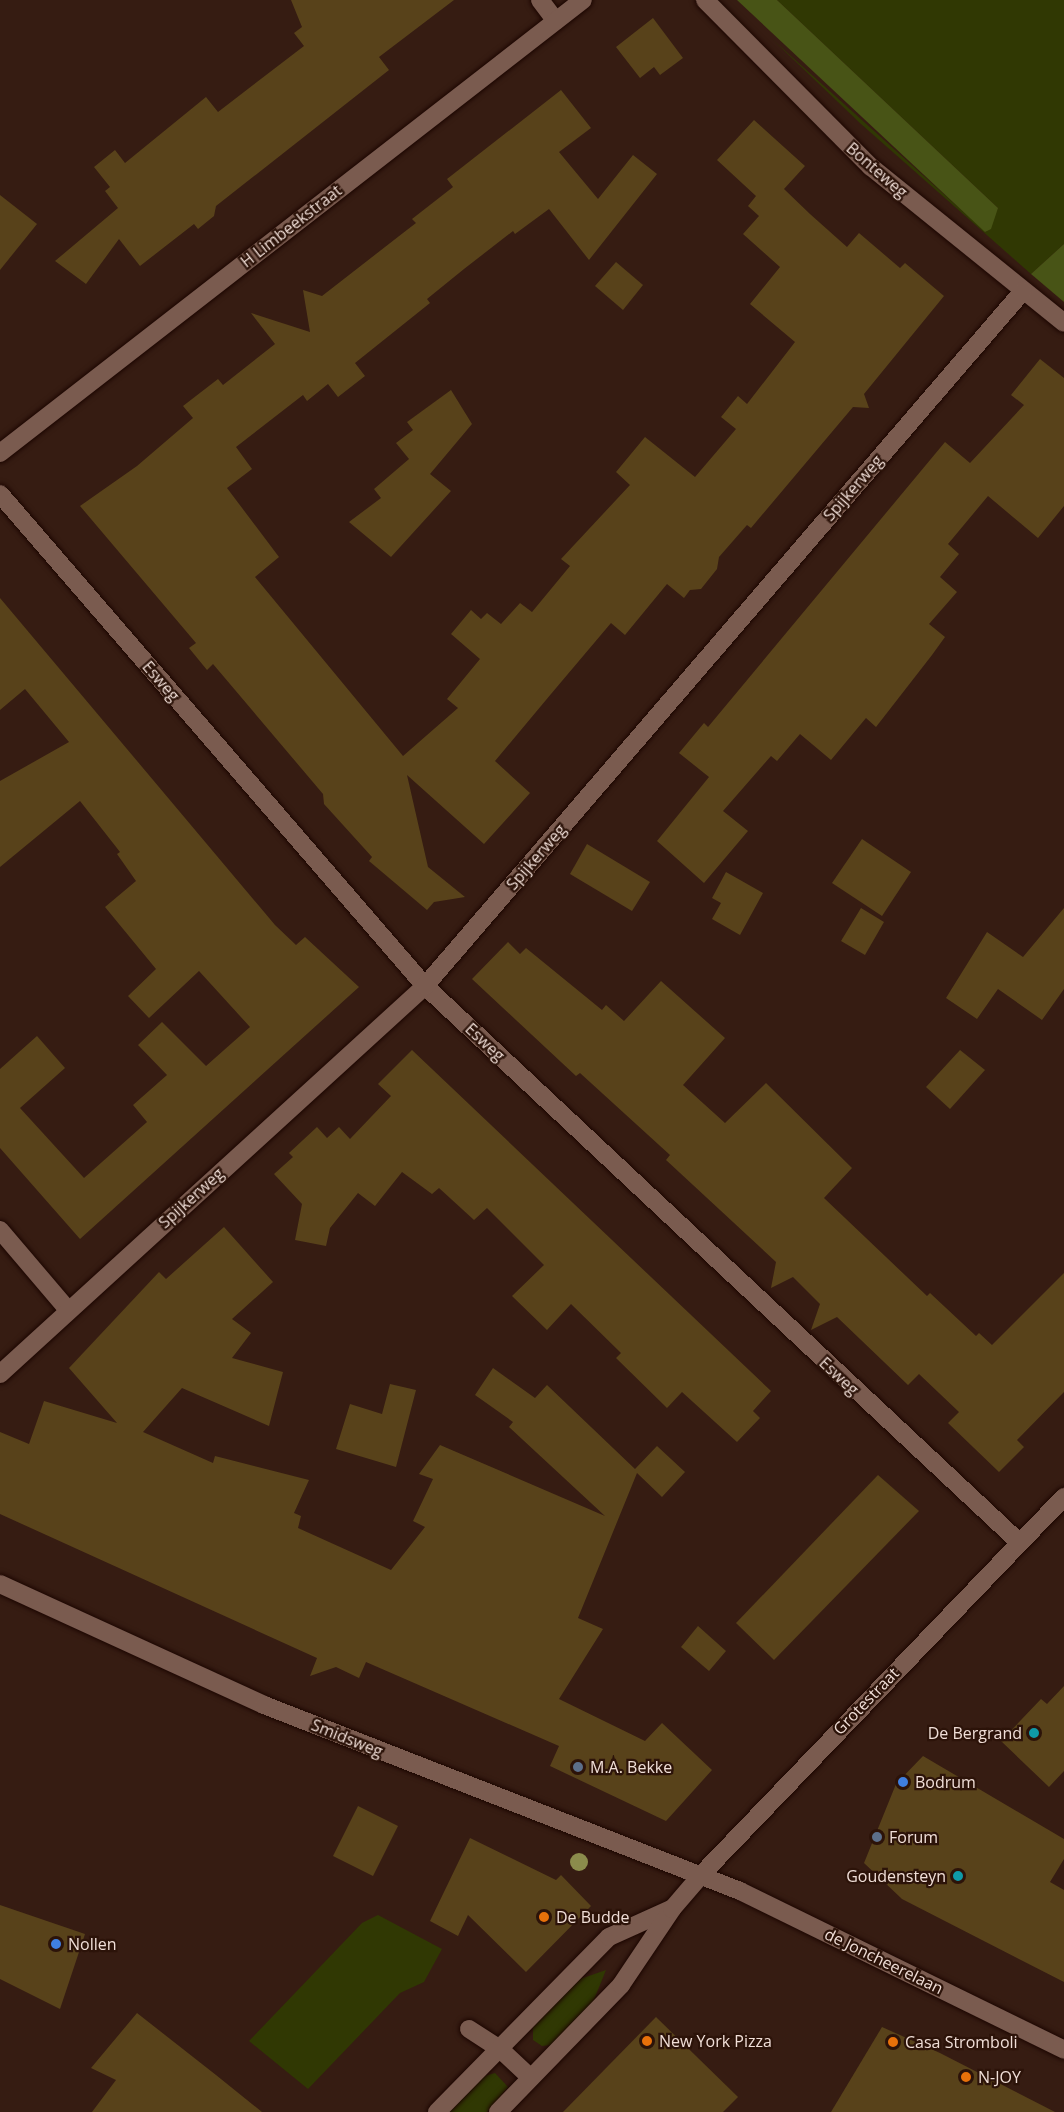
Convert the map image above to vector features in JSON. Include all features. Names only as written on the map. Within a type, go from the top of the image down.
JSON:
[{"type":"street","points":[[540,0],[556,21]]},
{"type":"street","name":"H Limbeekstraat","points":[[0,453],[583,0]]},
{"type":"street","name":"Bonteweg","points":[[705,0],[871,167],[1064,323]]},
{"type":"street","name":"Spijkerweg","points":[[0,1374],[425,986],[1023,291]]},
{"type":"street","name":"Esweg","points":[[0,494],[425,986],[1020,1543]]},
{"type":"street","points":[[0,1230],[68,1310]]},
{"type":"street","name":"Grotestraat","points":[[498,2112],[621,1984],[672,1909],[702,1874],[1064,1497]]},
{"type":"street","name":"Smidsweg","points":[[0,1584],[284,1713],[580,1831],[702,1874]]},
{"type":"street","name":"de Joncheerelaan","points":[[702,1874],[1064,2050]]},
{"type":"street","name":"Grotestraat","points":[[437,2112],[609,1937],[672,1909]]},
{"type":"street","points":[[469,2029],[500,2049],[531,2078]]},
{"type":"green space","points":[[737,0],[777,0],[998,208],[991,229],[985,232]]},
{"type":"green space","points":[[777,0],[1064,0],[1064,244],[1031,274],[861,124],[772,39],[986,232],[998,208]]},
{"type":"green space","points":[[1064,244],[1064,302],[1031,274]]},
{"type":"green space","points":[[378,1915],[442,1949],[424,1982],[400,1993],[308,2089],[249,2041],[362,1923]]},
{"type":"green space","points":[[606,1970],[593,2002],[551,2045],[542,2046],[533,2040],[533,2027],[580,1979]]},
{"type":"green space","points":[[495,2073],[508,2087],[487,2112],[450,2112],[484,2076]]},
{"type":"building","points":[[291,0],[454,0],[379,57],[389,70],[216,206],[214,216],[198,229],[194,224],[140,266],[119,239],[86,284],[55,261],[118,208],[105,191],[110,187],[94,167],[115,150],[125,163],[206,97],[218,112],[304,46],[294,33],[302,27]]},
{"type":"building","points":[[653,18],[683,58],[660,75],[654,67],[640,78],[616,47]]},
{"type":"building","points":[[561,90],[591,128],[559,152],[598,199],[633,155],[657,174],[589,260],[549,209],[515,234],[513,231],[464,269],[427,299],[430,303],[355,363],[365,376],[338,397],[328,384],[307,401],[303,395],[236,447],[252,469],[227,488],[279,557],[255,577],[403,756],[458,708],[447,699],[480,659],[451,634],[471,610],[481,619],[487,613],[501,624],[520,603],[532,612],[570,566],[561,559],[630,485],[616,472],[645,437],[695,477],[736,429],[721,417],[738,396],[747,404],[795,342],[750,304],[780,267],[743,234],[759,216],[748,206],[756,196],[717,160],[754,120],[805,166],[784,189],[810,214],[847,247],[859,233],[900,268],[905,263],[944,296],[864,394],[869,408],[853,407],[751,528],[747,525],[719,557],[717,569],[701,589],[690,590],[684,598],[667,584],[625,635],[611,623],[551,694],[495,761],[530,793],[484,844],[407,775],[428,867],[465,897],[434,902],[427,910],[369,861],[372,857],[324,804],[323,794],[213,664],[207,670],[189,648],[196,643],[80,506],[137,466],[193,418],[183,406],[218,379],[223,385],[275,344],[251,313],[310,332],[303,290],[322,296],[416,223],[412,219],[453,187],[447,179]]},
{"type":"building","points":[[0,195],[37,224],[0,270]]},
{"type":"building","points":[[616,262],[643,285],[623,310],[595,286]]},
{"type":"building","points":[[1040,359],[1064,378],[1064,506],[1038,538],[988,496],[948,544],[959,554],[940,577],[957,592],[929,624],[945,637],[932,655],[876,727],[866,718],[831,760],[800,734],[777,761],[771,756],[723,811],[748,831],[704,883],[657,841],[709,777],[679,753],[704,723],[708,727],[945,442],[970,463],[1024,405],[1011,395]]},
{"type":"building","points":[[451,390],[472,424],[430,474],[451,491],[391,557],[349,522],[381,498],[374,489],[409,459],[396,443],[413,430],[407,422]]},
{"type":"building","points":[[0,598],[275,925],[296,945],[305,937],[359,987],[80,1239],[0,1148],[0,1069],[37,1036],[65,1068],[20,1108],[84,1178],[147,1122],[133,1105],[167,1075],[138,1045],[162,1022],[206,1066],[250,1027],[199,971],[149,1018],[128,996],[156,969],[105,907],[136,881],[117,854],[120,852],[80,801],[0,867],[0,781],[69,742],[25,689],[0,710]]},
{"type":"building","points":[[862,839],[911,872],[882,916],[832,883]]},
{"type":"building","points":[[587,844],[650,882],[632,911],[570,874]]},
{"type":"building","points":[[726,872],[763,893],[740,935],[712,919],[721,903],[712,898]]},
{"type":"building","points":[[861,908],[884,922],[865,955],[841,941]]},
{"type":"building","points":[[1064,908],[1064,989],[1042,1020],[998,989],[977,1019],[946,998],[987,932],[1023,957]]},
{"type":"building","points":[[508,942],[520,954],[526,948],[602,1010],[606,1005],[624,1021],[661,981],[725,1038],[683,1085],[725,1123],[766,1083],[852,1168],[824,1198],[927,1296],[930,1293],[976,1336],[979,1333],[992,1345],[1064,1273],[1064,1392],[1017,1440],[1024,1447],[999,1472],[948,1423],[959,1412],[919,1374],[908,1385],[837,1317],[811,1330],[820,1304],[793,1277],[771,1288],[776,1262],[666,1160],[670,1155],[580,1073],[576,1076],[472,979]]},
{"type":"building","points":[[412,1050],[771,1391],[753,1411],[760,1418],[737,1442],[682,1392],[667,1408],[616,1358],[621,1353],[571,1304],[547,1330],[512,1296],[544,1265],[487,1208],[474,1220],[439,1188],[432,1194],[402,1172],[375,1206],[358,1193],[330,1228],[326,1246],[295,1240],[302,1204],[274,1174],[293,1157],[289,1153],[317,1127],[327,1138],[339,1127],[350,1139],[391,1096],[378,1084]]},
{"type":"building","points":[[960,1050],[985,1070],[950,1109],[926,1087]]},
{"type":"building","points":[[224,1227],[273,1282],[232,1319],[251,1333],[232,1358],[283,1372],[269,1426],[182,1388],[143,1432],[213,1463],[215,1456],[309,1480],[294,1513],[301,1516],[298,1528],[391,1570],[425,1527],[413,1521],[433,1479],[419,1474],[440,1445],[605,1516],[509,1427],[513,1422],[475,1395],[493,1368],[535,1398],[547,1385],[635,1469],[657,1446],[685,1472],[662,1497],[637,1473],[578,1618],[603,1629],[559,1699],[645,1741],[662,1723],[712,1770],[666,1821],[550,1766],[559,1746],[366,1662],[359,1678],[336,1667],[310,1676],[317,1658],[0,1514],[0,1432],[29,1444],[44,1401],[117,1423],[69,1368],[159,1272],[166,1279]]},
{"type":"building","points":[[390,1384],[416,1390],[396,1467],[336,1449],[350,1404],[382,1414]]},
{"type":"building","points":[[878,1475],[919,1511],[774,1660],[736,1623]]},
{"type":"building","points":[[698,1626],[726,1651],[709,1671],[681,1647]]},
{"type":"building","name":"De Bergrand","points":[[1064,1686],[1064,1771],[1049,1787],[1001,1741],[1041,1699],[1047,1704]]},
{"type":"building","name":"Goudensteyn","points":[[923,1756],[1064,1839],[1064,1859],[1050,1882],[1064,1890],[1064,1982],[902,1899],[864,1863],[896,1784]]},
{"type":"building","points":[[358,1806],[398,1826],[373,1876],[333,1856]]},
{"type":"building","points":[[470,1838],[556,1880],[561,1875],[591,1906],[526,1972],[468,1915],[458,1936],[430,1921]]},
{"type":"building","points":[[0,1905],[85,1934],[60,2009],[0,1979]]},
{"type":"building","points":[[137,2013],[262,2112],[92,2112],[116,2080],[91,2068]]},
{"type":"building","points":[[656,2017],[738,2097],[723,2112],[563,2112]]},
{"type":"building","points":[[882,2027],[940,2053],[1055,2112],[831,2112]]},
{"type":"place","name":"De Bergrand","points":[[1034,1733]]},
{"type":"place","name":"M.A. Bekke","points":[[578,1767]]},
{"type":"place","name":"Bodrum","points":[[903,1782]]},
{"type":"place","name":"Forum","points":[[877,1837]]},
{"type":"place","name":"Goudensteyn","points":[[958,1876]]},
{"type":"place","name":"De Budde","points":[[544,1917]]},
{"type":"place","name":"Nollen","points":[[56,1944]]},
{"type":"place","name":"New York Pizza","points":[[647,2041]]},
{"type":"place","name":"Casa Stromboli","points":[[893,2042]]},
{"type":"place","name":"N-JOY","points":[[966,2077]]}]
